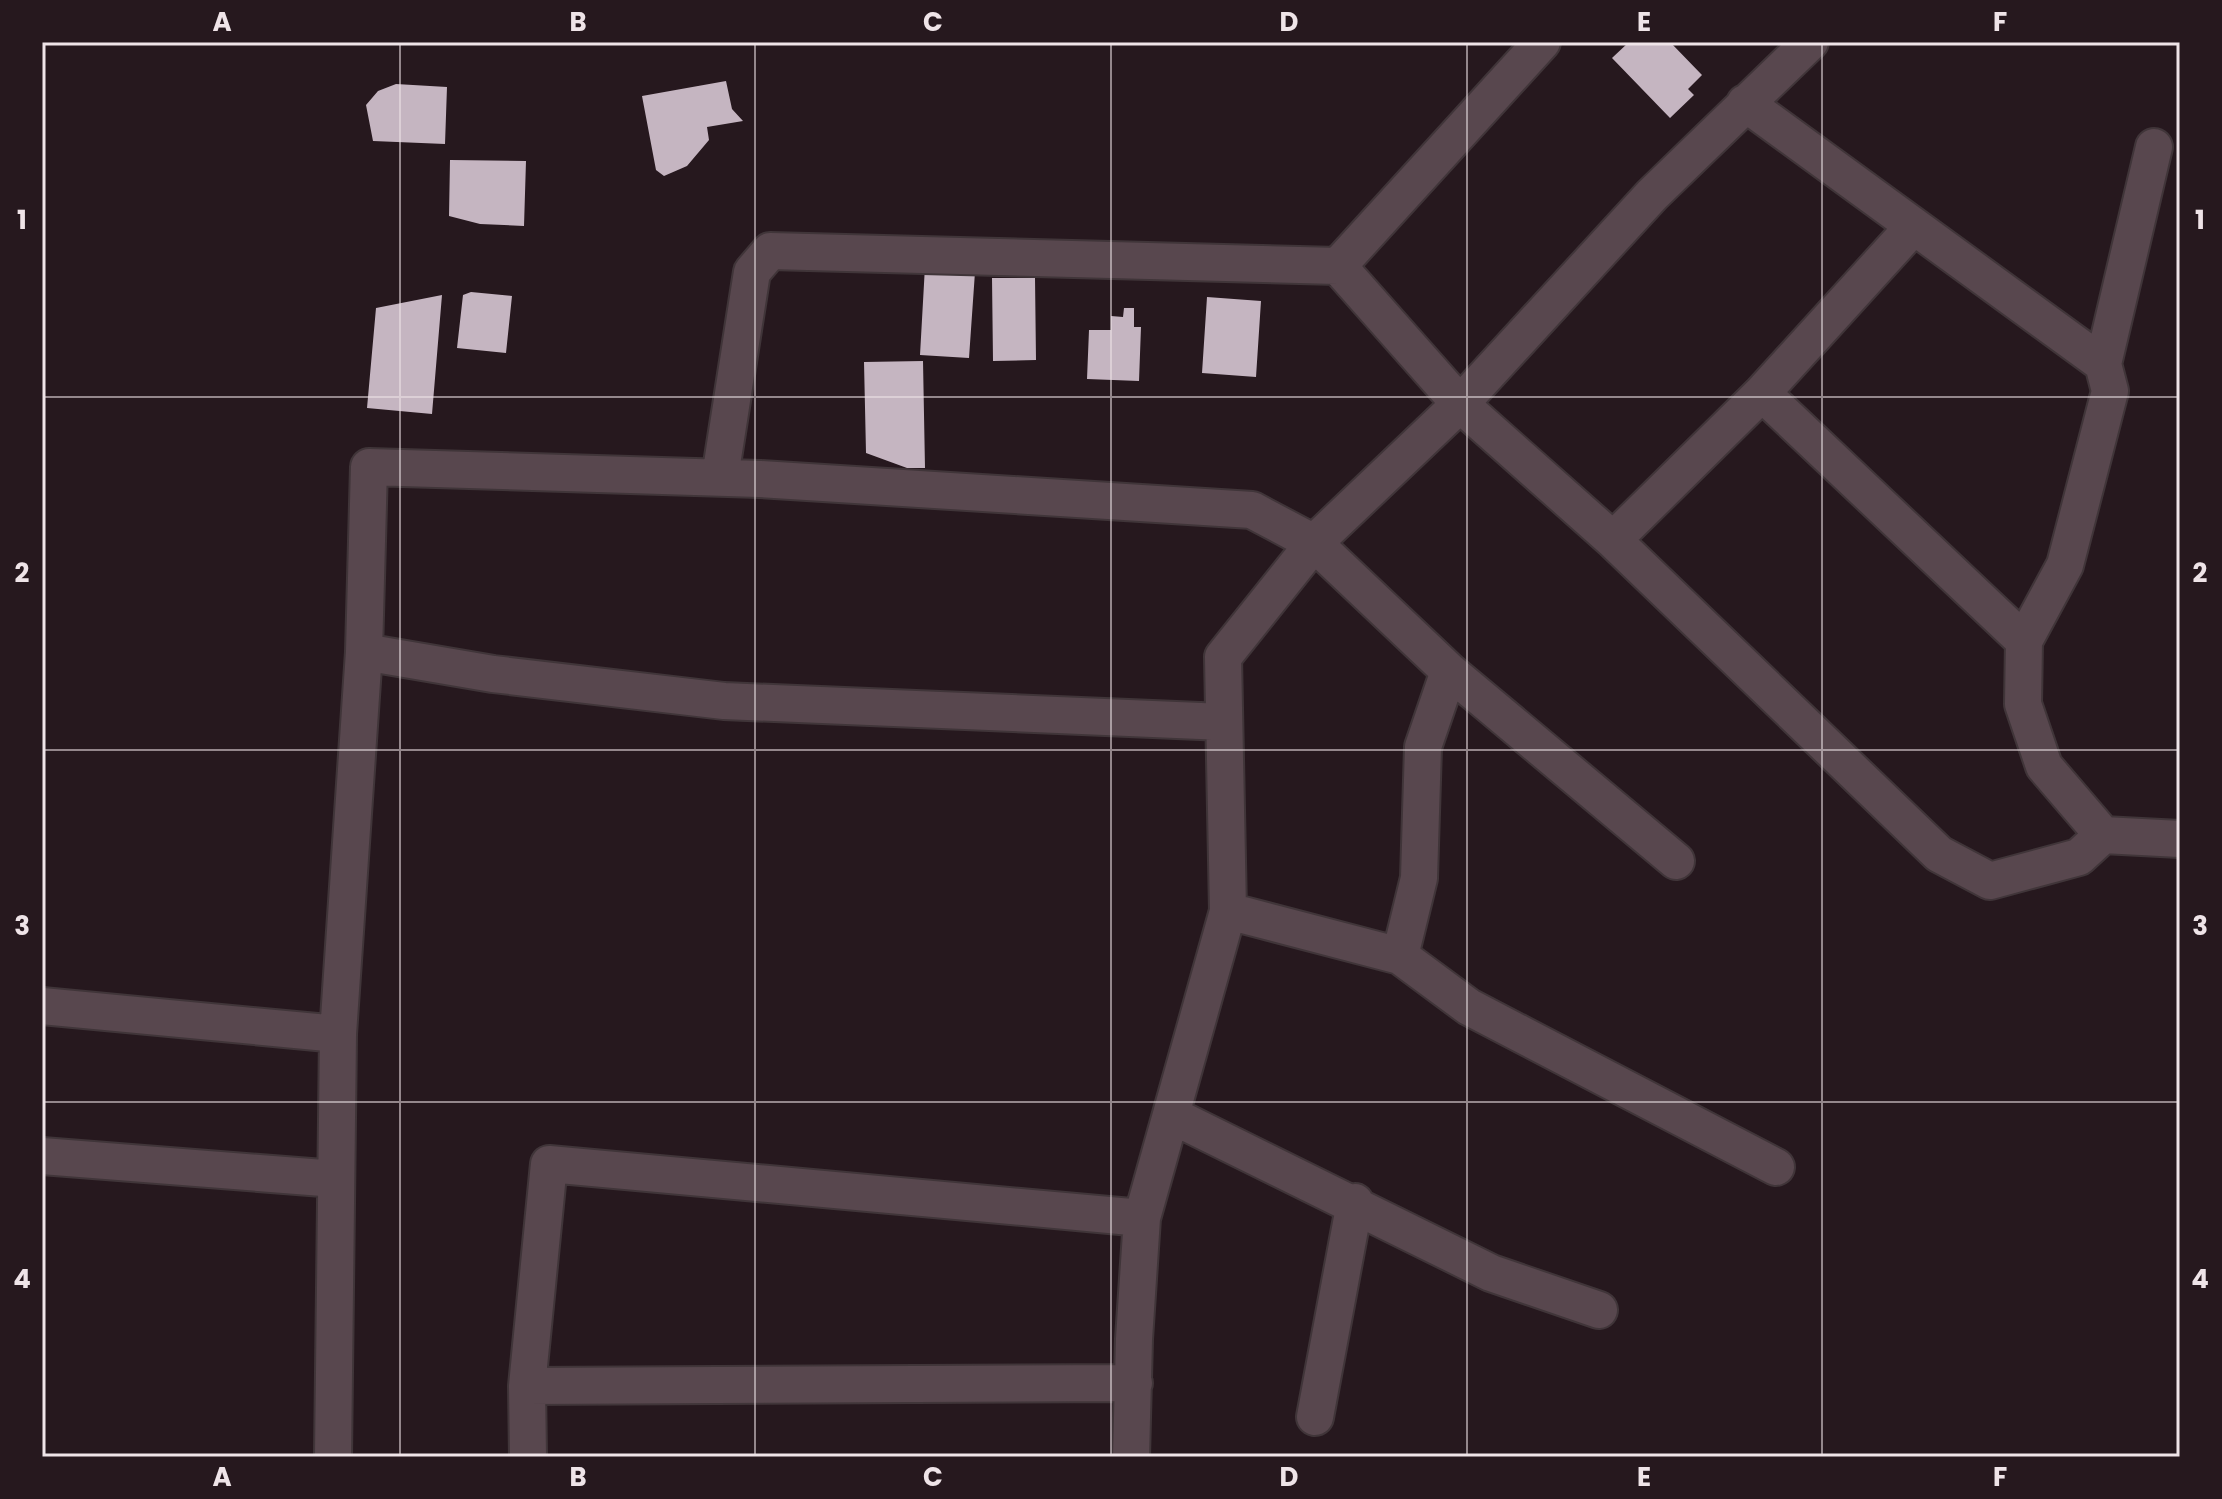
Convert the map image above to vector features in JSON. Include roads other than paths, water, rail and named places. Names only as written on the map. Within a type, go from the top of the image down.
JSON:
[{"type":"street","points":[[1338,266],[1542,42]]},
{"type":"street","points":[[1131,1457],[1142,1218],[1228,911],[1223,657],[1314,543],[1460,404],[1652,195],[1810,42]]},
{"type":"street","points":[[1745,103],[2103,364]]},
{"type":"street","points":[[2103,835],[2044,766],[2023,704],[2024,641],[2065,565],[2110,391],[2103,364],[2154,147]]},
{"type":"street","points":[[1613,540],[1762,393],[1913,227]]},
{"type":"street","points":[[720,477],[752,272],[770,251],[1338,266],[1460,404],[1613,540],[1939,854],[1990,881],[2079,857],[2103,835],[2180,839]]},
{"type":"street","points":[[1762,393],[2024,641]]},
{"type":"street","points":[[333,1457],[338,1034],[364,652],[369,467],[720,477],[1252,510],[1314,543],[1449,671],[1676,861]]},
{"type":"street","points":[[364,652],[493,674],[724,701],[1224,722]]},
{"type":"street","points":[[1400,956],[1419,878],[1423,747],[1449,671]]},
{"type":"street","points":[[1228,911],[1400,956],[1469,1007],[1776,1167]]},
{"type":"street","points":[[42,1006],[338,1034]]},
{"type":"street","points":[[1171,1115],[1355,1202],[1491,1273],[1599,1310]]},
{"type":"street","points":[[42,1156],[336,1179]]},
{"type":"street","points":[[528,1457],[527,1386],[549,1164],[1142,1218]]},
{"type":"street","points":[[1315,1417],[1355,1202]]},
{"type":"street","points":[[527,1386],[1134,1383]]}]
